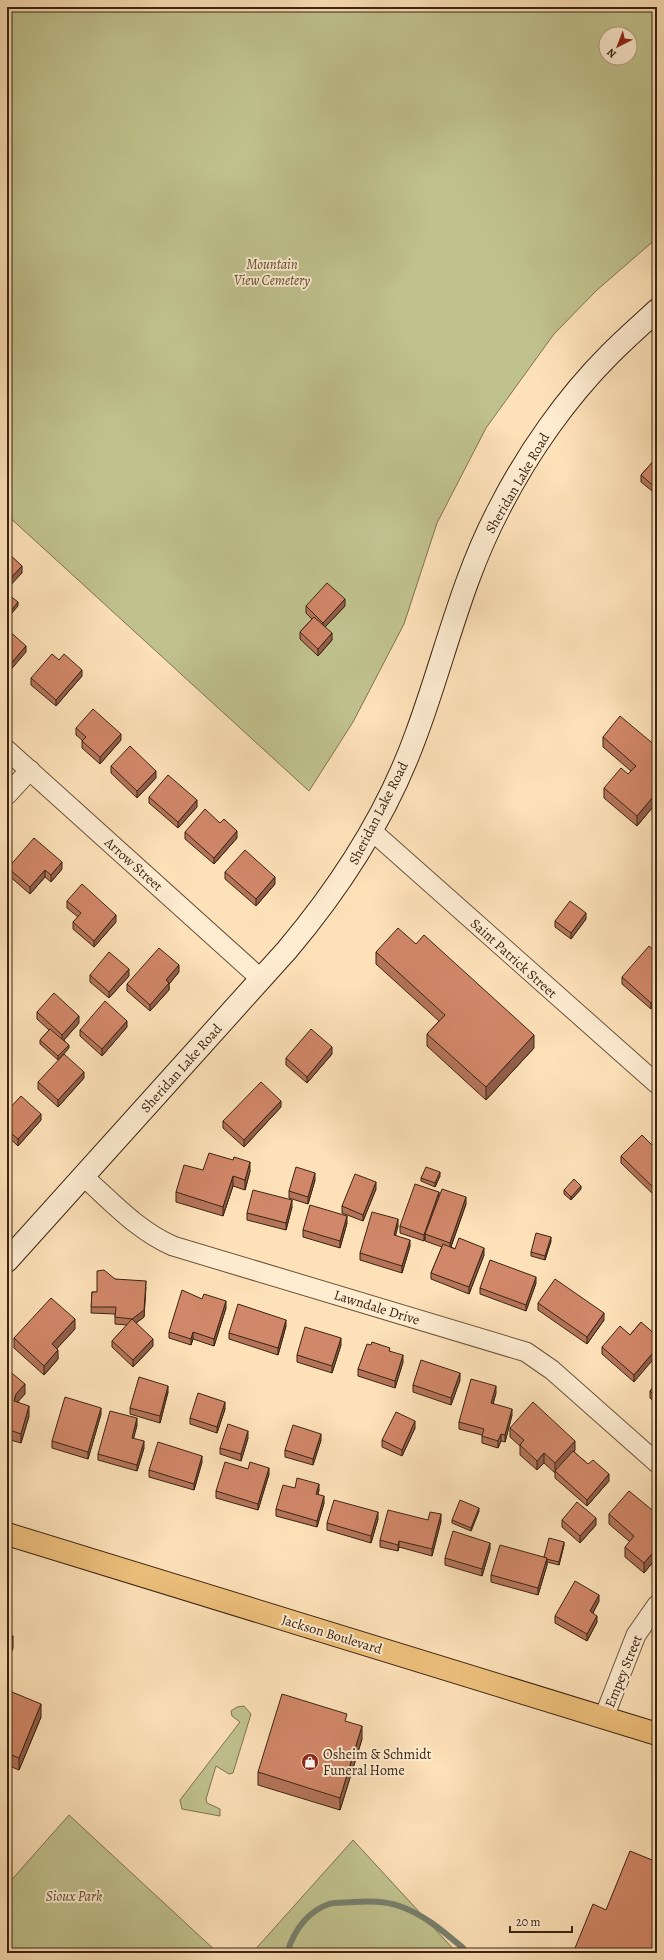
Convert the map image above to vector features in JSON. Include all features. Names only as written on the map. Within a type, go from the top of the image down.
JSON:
[{"type":"main road","name":"Sheridan Lake Road","points":[[7,1261],[287,950],[329,898],[353,864],[372,831],[416,737],[460,601],[471,571],[499,509],[528,460],[566,404],[610,354],[657,310]]},
{"type":"main road","name":"Jackson Boulevard","points":[[7,1534],[657,1734]]},
{"type":"street","name":"Arrow Street","points":[[7,750],[261,979]]},
{"type":"street","points":[[7,796],[30,770]]},
{"type":"street","name":"Saint Patrick Street","points":[[372,831],[656,1082]]},
{"type":"street","name":"Lawndale Drive","points":[[83,1176],[141,1228],[156,1239],[173,1246],[526,1352],[552,1370],[657,1463]]},
{"type":"street","name":"Empey Street","points":[[604,1717],[636,1635],[657,1605]]},
{"type":"green space","name":"Mountain View Cemetery","points":[[7,7],[657,7],[657,238],[597,290],[554,334],[486,428],[437,523],[404,624],[353,722],[309,791],[7,515]]},
{"type":"green space","points":[[244,1706],[251,1714],[233,1773],[229,1774],[216,1766],[206,1799],[207,1803],[220,1809],[220,1816],[182,1809],[180,1800],[240,1722],[232,1716],[231,1711],[237,1707]]},
{"type":"green space","name":"Sioux Park","points":[[69,1815],[218,1953],[7,1953],[7,1885]]},
{"type":"green space","points":[[353,1840],[457,1953],[252,1953]]},
{"type":"building","points":[[657,457],[657,489],[641,475]]},
{"type":"building","points":[[7,552],[22,566],[7,582]]},
{"type":"building","points":[[327,583],[345,599],[323,623],[306,606]]},
{"type":"building","points":[[9,595],[18,602],[7,616],[7,597]]},
{"type":"building","points":[[314,617],[332,633],[318,649],[300,632]]},
{"type":"building","points":[[7,629],[26,646],[8,667],[7,666]]},
{"type":"building","points":[[52,654],[59,660],[64,654],[82,670],[56,700],[31,678]]},
{"type":"building","points":[[93,709],[121,734],[100,757],[82,741],[86,737],[76,728]]},
{"type":"building","points":[[620,716],[657,747],[657,776],[653,780],[657,784],[657,792],[637,816],[604,788],[621,768],[628,774],[636,766],[603,737]]},
{"type":"building","points":[[130,746],[156,771],[137,791],[111,766]]},
{"type":"building","points":[[168,775],[197,800],[178,822],[149,797]]},
{"type":"building","points":[[205,809],[220,823],[224,819],[237,831],[214,858],[185,832]]},
{"type":"building","points":[[34,838],[62,862],[51,875],[45,870],[30,887],[8,868]]},
{"type":"building","points":[[245,850],[275,877],[256,899],[225,872]]},
{"type":"building","points":[[82,884],[116,915],[94,941],[73,922],[81,913],[67,901]]},
{"type":"building","points":[[570,901],[586,913],[571,933],[555,921]]},
{"type":"building","points":[[398,928],[416,944],[424,935],[534,1035],[486,1087],[427,1034],[445,1015],[376,952]]},
{"type":"building","points":[[649,946],[657,953],[657,995],[651,1003],[622,977]]},
{"type":"building","points":[[159,948],[179,965],[166,980],[169,983],[150,1005],[127,984]]},
{"type":"building","points":[[109,952],[129,969],[109,992],[90,975]]},
{"type":"building","points":[[54,993],[79,1016],[62,1035],[37,1012]]},
{"type":"building","points":[[105,1001],[127,1021],[102,1049],[80,1030]]},
{"type":"building","points":[[50,1029],[69,1045],[58,1056],[40,1040]]},
{"type":"building","points":[[311,1029],[332,1047],[307,1077],[286,1058]]},
{"type":"building","points":[[64,1054],[84,1072],[58,1100],[38,1082]]},
{"type":"building","points":[[261,1082],[281,1101],[244,1140],[223,1121]]},
{"type":"building","points":[[21,1096],[41,1114],[18,1139],[7,1130],[7,1111]]},
{"type":"building","points":[[642,1135],[657,1150],[657,1191],[621,1156]]},
{"type":"building","points":[[209,1153],[233,1160],[234,1157],[250,1162],[245,1180],[233,1176],[223,1207],[176,1192],[184,1165],[203,1170]]},
{"type":"building","points":[[296,1167],[315,1173],[308,1197],[289,1191]]},
{"type":"building","points":[[426,1167],[440,1172],[435,1183],[421,1178]]},
{"type":"building","points":[[355,1174],[376,1182],[363,1215],[342,1206]]},
{"type":"building","points":[[574,1179],[581,1186],[571,1197],[564,1190]]},
{"type":"building","points":[[415,1184],[439,1192],[424,1235],[400,1226]]},
{"type":"building","points":[[442,1189],[466,1197],[450,1243],[425,1234]]},
{"type":"building","points":[[253,1190],[292,1200],[286,1223],[247,1213]]},
{"type":"building","points":[[310,1205],[347,1216],[340,1241],[303,1230]]},
{"type":"building","points":[[372,1212],[398,1219],[394,1235],[410,1240],[402,1266],[360,1253]]},
{"type":"building","points":[[536,1233],[551,1237],[545,1256],[531,1252]]},
{"type":"building","points":[[459,1238],[484,1248],[469,1287],[431,1273],[443,1244],[455,1249]]},
{"type":"building","points":[[490,1260],[536,1277],[526,1305],[480,1288]]},
{"type":"building","points":[[104,1270],[115,1279],[146,1281],[144,1310],[132,1319],[115,1317],[116,1307],[91,1307],[92,1292],[97,1292],[97,1271]]},
{"type":"building","points":[[555,1279],[604,1313],[587,1337],[538,1303]]},
{"type":"building","points":[[182,1290],[202,1299],[204,1294],[226,1301],[214,1339],[193,1332],[191,1339],[169,1332]]},
{"type":"building","points":[[51,1298],[75,1319],[52,1344],[58,1350],[44,1366],[14,1338]]},
{"type":"building","points":[[238,1304],[286,1320],[278,1348],[229,1333]]},
{"type":"building","points":[[132,1319],[153,1339],[133,1360],[112,1341]]},
{"type":"building","points":[[641,1322],[657,1336],[657,1348],[634,1375],[602,1347],[620,1326],[630,1335]]},
{"type":"building","points":[[305,1327],[341,1338],[332,1366],[297,1355]]},
{"type":"building","points":[[372,1342],[390,1348],[389,1351],[403,1355],[395,1381],[358,1369],[367,1344],[371,1345]]},
{"type":"building","points":[[421,1360],[460,1373],[451,1398],[413,1385]]},
{"type":"building","points":[[7,1369],[25,1384],[16,1394],[14,1401],[29,1406],[21,1434],[7,1429]]},
{"type":"building","points":[[139,1377],[168,1386],[160,1416],[130,1408]]},
{"type":"building","points":[[471,1379],[496,1386],[491,1403],[512,1409],[505,1435],[501,1434],[498,1441],[482,1436],[484,1429],[459,1422]]},
{"type":"building","points":[[657,1383],[657,1398],[650,1391]]},
{"type":"building","points":[[198,1393],[225,1402],[217,1427],[190,1418]]},
{"type":"building","points":[[65,1397],[101,1408],[88,1452],[52,1441]]},
{"type":"building","points":[[533,1402],[575,1441],[555,1463],[544,1453],[537,1461],[520,1445],[524,1440],[510,1428]]},
{"type":"building","points":[[110,1411],[137,1418],[132,1438],[144,1441],[137,1465],[98,1454]]},
{"type":"building","points":[[396,1412],[415,1421],[402,1450],[382,1440]]},
{"type":"building","points":[[228,1424],[248,1431],[241,1454],[220,1448]]},
{"type":"building","points":[[293,1425],[321,1434],[313,1459],[285,1450]]},
{"type":"building","points":[[158,1442],[202,1456],[194,1484],[149,1470]]},
{"type":"building","points":[[573,1451],[588,1464],[593,1460],[609,1474],[587,1500],[555,1471]]},
{"type":"building","points":[[225,1462],[248,1469],[250,1462],[269,1468],[258,1504],[216,1491]]},
{"type":"building","points":[[297,1478],[319,1484],[316,1494],[324,1496],[317,1521],[276,1509],[283,1485],[295,1488]]},
{"type":"building","points":[[629,1491],[657,1514],[657,1548],[644,1563],[625,1547],[634,1536],[609,1514]]},
{"type":"building","points":[[334,1500],[378,1512],[371,1536],[327,1523]]},
{"type":"building","points":[[460,1500],[479,1508],[471,1528],[452,1520]]},
{"type":"building","points":[[577,1502],[596,1518],[580,1536],[562,1520]]},
{"type":"building","points":[[388,1510],[428,1520],[430,1512],[441,1514],[432,1549],[399,1541],[398,1545],[380,1540]]},
{"type":"building","points":[[453,1531],[490,1543],[482,1569],[445,1558]]},
{"type":"building","points":[[549,1538],[564,1542],[559,1562],[546,1559],[547,1558],[544,1557]]},
{"type":"building","points":[[500,1545],[547,1558],[538,1588],[491,1575]]},
{"type":"building","points":[[575,1581],[599,1595],[590,1611],[597,1616],[587,1634],[555,1616]]},
{"type":"building","points":[[7,1634],[13,1636],[7,1651]]},
{"type":"building","points":[[7,1690],[41,1704],[19,1758],[7,1753]]},
{"type":"building","name":"Osheim & Schmidt Funeral Home","points":[[282,1694],[347,1714],[345,1721],[362,1726],[340,1798],[258,1772]]},
{"type":"building","points":[[630,1851],[657,1862],[657,1953],[573,1953],[593,1904],[606,1910]]},
{"type":"waterway","points":[[287,1953],[297,1930],[307,1917],[314,1912],[332,1903],[366,1902],[397,1905],[419,1915],[442,1930],[463,1948],[466,1953]]},
{"type":"place","name":"Osheim & Schmidt Funeral Home","points":[[310,1762]]}]
